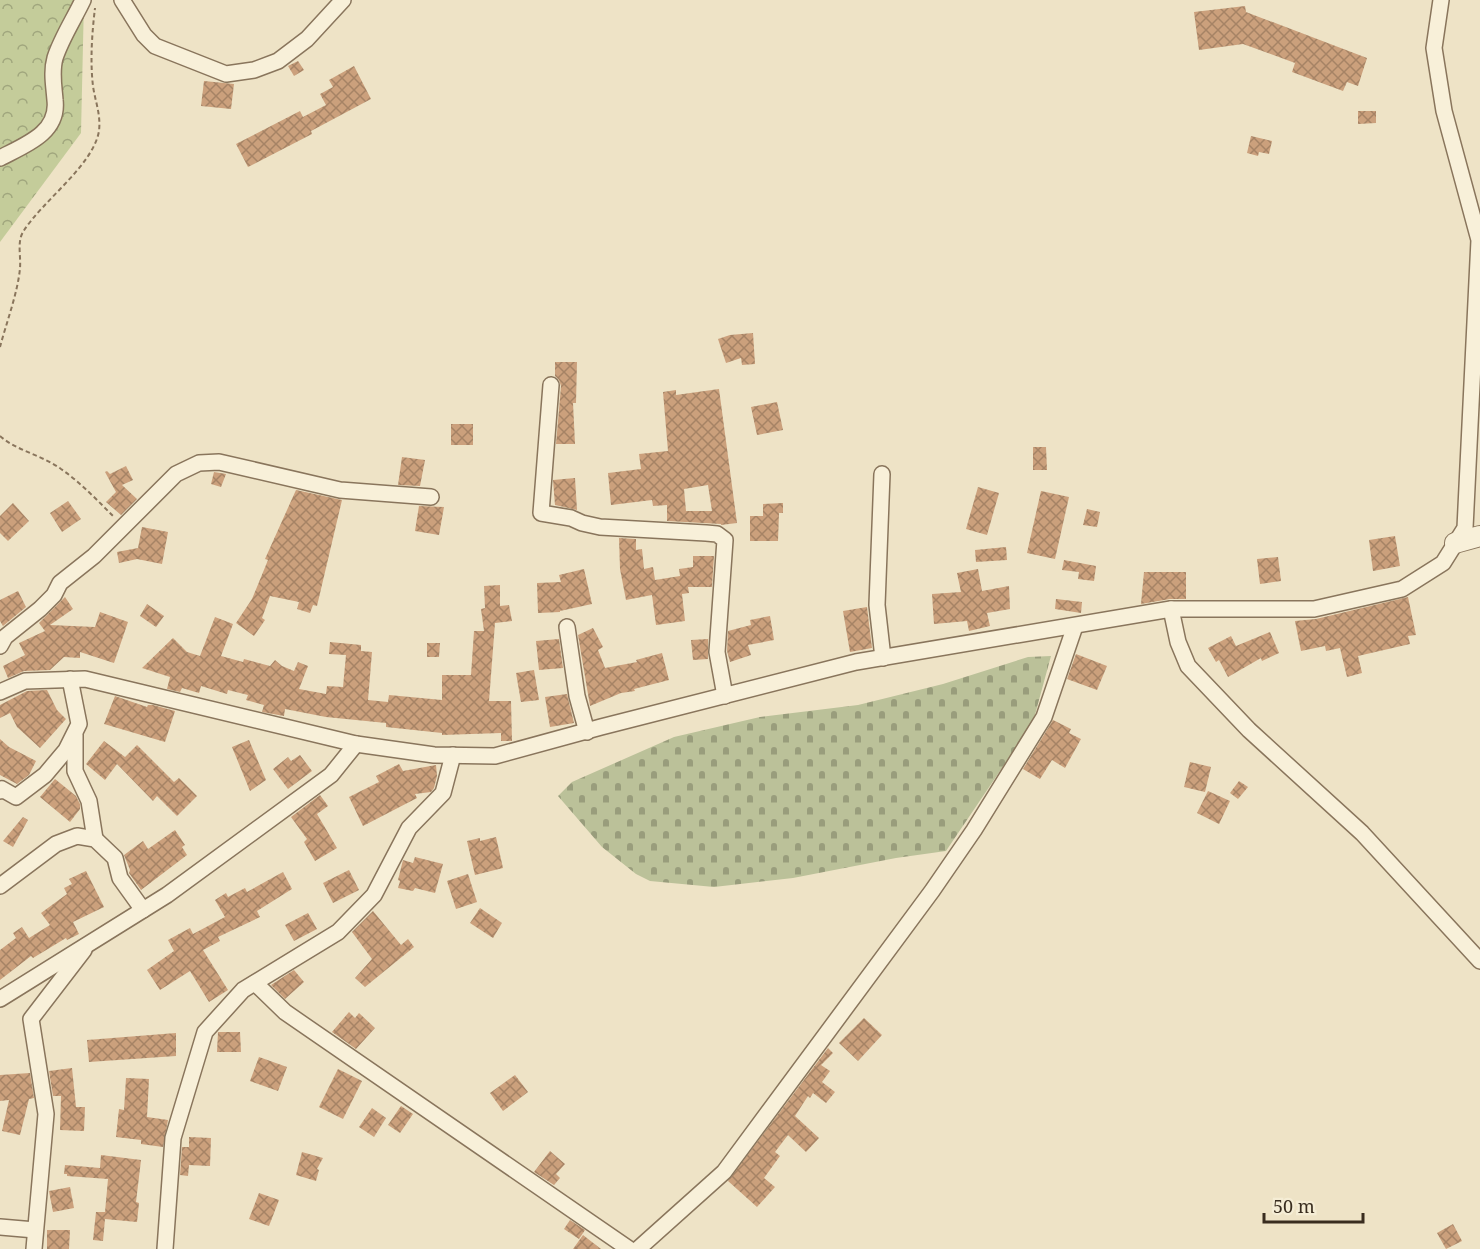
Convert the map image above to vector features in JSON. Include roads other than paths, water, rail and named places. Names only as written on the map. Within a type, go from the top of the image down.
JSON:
[{"type":"street","points":[[122,0],[144,35],[155,46],[226,74],[254,70],[278,61],[307,39],[343,0]]},
{"type":"street","points":[[0,692],[25,681],[85,679],[356,744],[434,755],[495,756],[856,662],[1171,609],[1314,609],[1402,589],[1443,563],[1465,528],[1479,240],[1444,111],[1434,48],[1441,0]]},
{"type":"street","points":[[0,158],[44,133],[53,121],[56,106],[52,74],[55,58],[89,3]]},
{"type":"street","points":[[551,386],[541,513],[571,518],[600,527],[717,534],[724,540],[717,651],[725,696]]},
{"type":"street","points":[[0,646],[5,636],[40,609],[54,595],[60,584],[94,556],[176,474],[199,463],[219,462],[340,490],[431,497]]},
{"type":"street","points":[[882,474],[877,605],[883,658]]},
{"type":"street","points":[[1455,543],[1480,536]]},
{"type":"street","points":[[1171,609],[1178,642],[1188,666],[1249,730],[1362,833],[1480,961]]},
{"type":"street","points":[[638,1249],[724,1172],[932,891],[974,830],[1044,717],[1075,626]]},
{"type":"street","points":[[567,627],[577,696],[587,732]]},
{"type":"street","points":[[0,791],[2,789],[16,797],[45,775],[66,750],[79,724],[70,679]]},
{"type":"street","points":[[75,732],[75,771],[89,801],[95,839]]},
{"type":"street","points":[[0,999],[167,895],[331,775],[356,744]]},
{"type":"street","points":[[165,1249],[173,1138],[206,1032],[243,990],[338,932],[374,895],[409,828],[443,793],[453,755]]},
{"type":"street","points":[[0,886],[56,844],[77,836],[95,839],[115,858],[120,878],[143,910]]},
{"type":"street","points":[[34,1249],[46,1114],[31,1019],[90,943]]},
{"type":"street","points":[[255,983],[285,1012],[629,1249]]},
{"type":"street","points":[[0,1227],[35,1230]]}]
